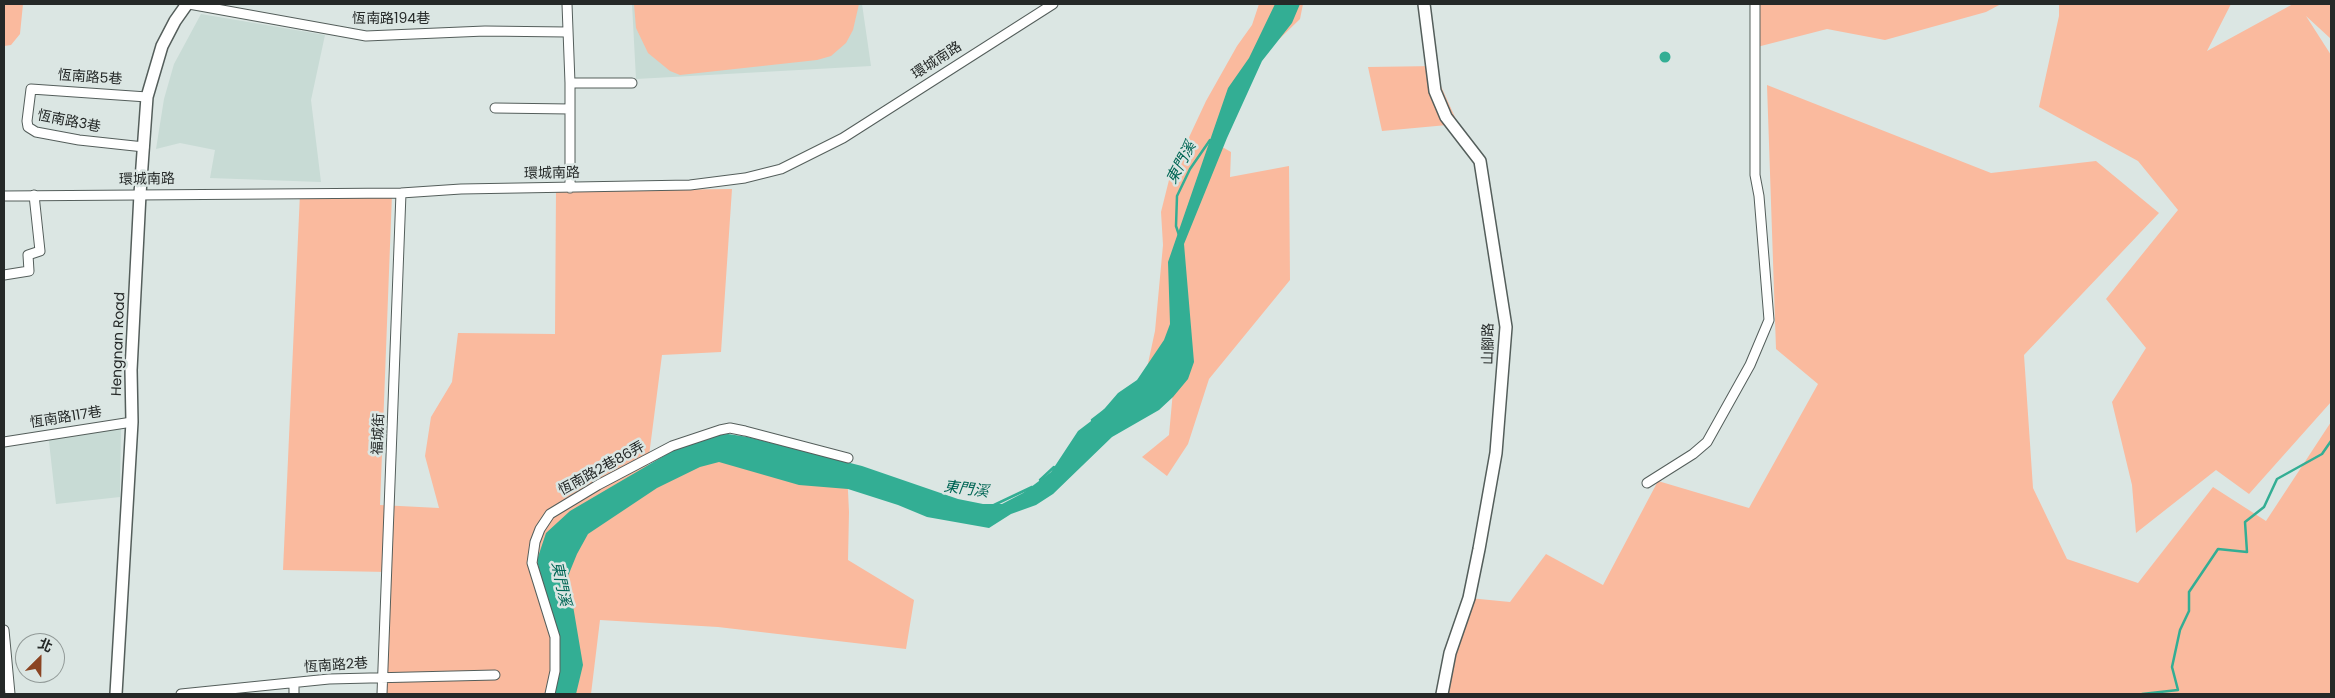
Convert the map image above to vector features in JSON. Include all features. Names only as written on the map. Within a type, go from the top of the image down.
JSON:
[{"type":"street","name":"恆南路194巷","points":[[188,4],[366,36],[485,31],[566,32]]},
{"type":"street","name":"Hengnan Road","points":[[116,694],[132,422],[131,370],[140,194],[147,97],[162,46],[175,20],[188,4]]},
{"type":"street","points":[[567,4],[566,32],[570,83],[570,188]]},
{"type":"street","name":"環城南路","points":[[4,196],[402,193],[461,189],[690,185],[733,181],[781,169],[843,138],[1053,4]]},
{"type":"street","name":"山腳路","points":[[1424,4],[1435,91],[1446,117],[1480,161],[1506,328],[1496,453],[1481,540],[1470,598],[1450,653],[1442,694]]},
{"type":"street","points":[[1647,483],[1687,459],[1707,442],[1750,364],[1769,320],[1759,196],[1755,175],[1755,4]]},
{"type":"street","points":[[570,83],[632,83]]},
{"type":"street","name":"恆南路5巷","points":[[31,88],[147,97]]},
{"type":"street","name":"恆南路3巷","points":[[31,88],[27,121],[28,127],[31,130],[79,140],[144,147]]},
{"type":"street","points":[[495,108],[570,109]]},
{"type":"street","name":"福城街","points":[[382,676],[402,193]]},
{"type":"street","points":[[4,275],[29,271],[28,255],[40,251],[34,195]]},
{"type":"street","name":"恆南路117巷","points":[[4,442],[132,422]]},
{"type":"street","name":"恆南路2巷86弄","points":[[550,694],[555,671],[555,637],[532,563],[535,542],[540,529],[550,514],[598,485],[672,446],[726,428],[745,431],[848,458]]},
{"type":"street","points":[[4,630],[10,694]]},
{"type":"street","name":"恆南路2巷","points":[[180,694],[382,676],[495,675]]},
{"type":"street","points":[[382,676],[382,694]]},
{"type":"street","points":[[294,683],[294,694]]},
{"type":"shaded area","points":[[4,4],[23,4],[20,34],[11,45],[4,46]]},
{"type":"shaded area","points":[[632,4],[862,4],[871,66],[636,79]]},
{"type":"shaded area","points":[[634,4],[859,4],[853,30],[846,43],[831,56],[817,60],[680,75],[670,71],[648,53],[636,28]]},
{"type":"shaded area","points":[[1259,4],[1303,4],[1300,19],[1267,51],[1210,140],[1231,152],[1230,177],[1289,166],[1290,280],[1209,379],[1188,444],[1167,476],[1142,457],[1169,435],[1174,380],[1147,368],[1155,331],[1163,245],[1161,212],[1169,180],[1206,101],[1237,46],[1252,25]]},
{"type":"shaded area","points":[[1753,4],[2001,4],[1986,12],[1885,40],[1827,29],[1757,47]]},
{"type":"shaded area","points":[[2059,4],[2231,4],[2207,51],[2293,4],[2331,4],[2331,39],[2306,16],[2331,55],[2331,402],[2249,494],[2216,470],[2136,533],[2132,485],[2112,402],[2146,348],[2106,299],[2178,210],[2138,161],[2039,107],[2059,16]]},
{"type":"shaded area","points":[[201,14],[325,35],[311,100],[321,182],[210,178],[215,150],[180,143],[156,149],[164,99],[174,64]]},
{"type":"shaded area","points":[[1436,66],[1440,84],[1458,124],[1382,131],[1368,67]]},
{"type":"shaded area","points":[[1767,85],[1991,173],[2096,161],[2159,213],[2024,355],[2033,488],[2067,559],[2138,583],[2213,487],[2266,521],[2331,422],[2331,694],[1443,694],[1469,598],[1510,602],[1546,554],[1603,585],[1658,481],[1749,508],[1818,384],[1776,349]]},
{"type":"shaded area","points":[[732,189],[721,352],[662,355],[646,479],[689,455],[847,470],[849,512],[848,560],[914,600],[906,649],[718,627],[600,620],[591,694],[382,694],[388,572],[283,570],[300,193],[392,194],[380,505],[439,508],[425,456],[431,417],[452,382],[458,333],[555,334],[556,191]]},
{"type":"shaded area","points":[[121,428],[120,497],[56,504],[48,433]]},
{"type":"water","points":[[1275,4],[1300,4],[1292,23],[1262,61],[1227,138],[1184,244],[1194,362],[1188,379],[1173,397],[1159,410],[1112,437],[1053,494],[1036,505],[1011,514],[989,528],[927,517],[898,505],[848,489],[799,485],[719,462],[700,467],[657,488],[588,534],[568,576],[583,665],[576,694],[552,694],[559,674],[560,661],[537,560],[546,533],[570,511],[674,450],[711,435],[728,434],[748,437],[862,466],[958,499],[983,504],[1002,504],[1023,493],[1051,472],[1078,431],[1099,415],[1118,393],[1137,380],[1164,340],[1170,324],[1168,262],[1228,88],[1249,58]]},
{"type":"water","points":[[1665,51],[1671,57],[1665,63],[1659,57]]},
{"type":"waterway","name":"東門溪","points":[[1179,235],[1176,226],[1177,196],[1190,169],[1210,140]]},
{"type":"waterway","name":"東門溪","points":[[1092,420],[1105,410]]},
{"type":"waterway","points":[[2142,694],[2178,690],[2172,667],[2180,630],[2189,611],[2189,592],[2218,549],[2247,552],[2245,522],[2264,507],[2277,479],[2322,454],[2331,441]]},
{"type":"waterway","name":"東門溪","points":[[1040,480],[1054,467]]},
{"type":"waterway","name":"東門溪","points":[[994,505],[1032,487]]}]
